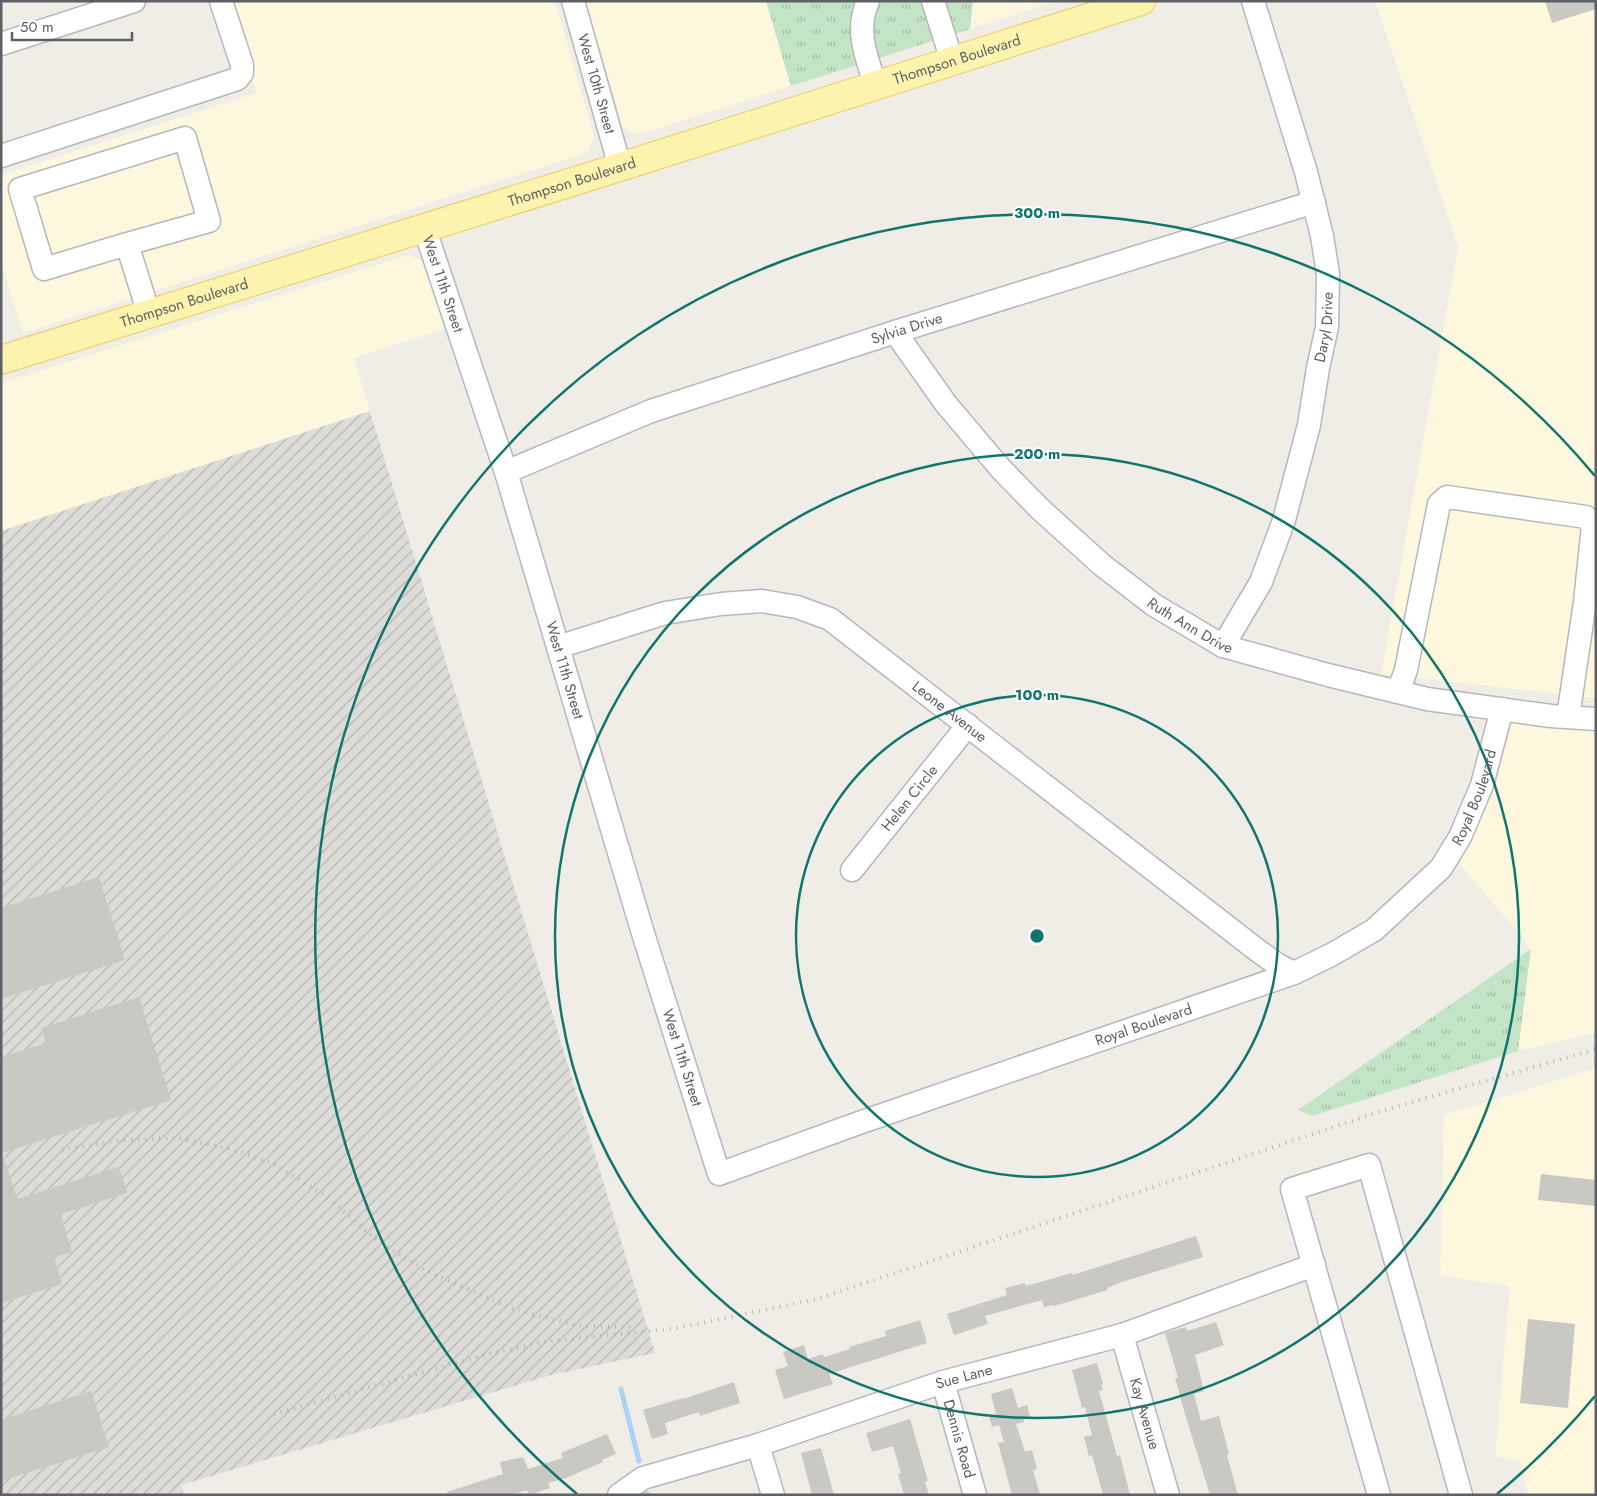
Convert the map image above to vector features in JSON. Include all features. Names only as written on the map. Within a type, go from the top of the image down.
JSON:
[{"type":"main road","name":"Thompson Boulevard","points":[[1,360],[620,167],[1127,4]]},
{"type":"street","points":[[1,44],[134,1]]},
{"type":"street","points":[[1,156],[237,79],[242,73],[242,66],[221,1]]},
{"type":"street","name":"West 10th Street","points":[[573,1],[620,167]]},
{"type":"street","points":[[868,1],[862,20],[862,39],[864,51],[876,86]]},
{"type":"street","points":[[932,1],[952,61]]},
{"type":"street","name":"Daryl Drive","points":[[1223,646],[1261,582],[1284,520],[1309,425],[1327,327],[1328,274],[1322,236],[1306,172],[1253,1]]},
{"type":"street","points":[[185,138],[209,221],[127,244],[44,269],[20,188],[185,138]]},
{"type":"street","name":"Sylvia Drive","points":[[506,472],[651,411],[895,332],[1314,202]]},
{"type":"street","name":"West 11th Street","points":[[424,227],[506,472],[642,930],[701,1115]]},
{"type":"street","points":[[127,244],[149,314]]},
{"type":"street","name":"Ruth Ann Drive","points":[[895,332],[946,404],[1000,469],[1040,509],[1102,565],[1154,605],[1223,646],[1328,675],[1427,699],[1551,716],[1596,719]]},
{"type":"street","points":[[1398,692],[1406,670],[1439,504],[1447,498],[1586,517],[1593,526],[1568,717]]},
{"type":"street","name":"Leone Avenue","points":[[558,647],[665,613],[721,604],[762,601],[797,607],[830,619],[1257,950],[1278,965],[1294,973]]},
{"type":"street","name":"Royal Boulevard","points":[[701,1115],[719,1174],[856,1124],[1294,973],[1331,955],[1374,930],[1441,868],[1460,837],[1482,785],[1502,709]]},
{"type":"street","name":"Helen Circle","points":[[852,870],[968,725]]},
{"type":"street","points":[[1379,1495],[1292,1189],[1369,1165],[1461,1495]]},
{"type":"street","name":"Sue Lane","points":[[619,1495],[643,1478],[758,1445],[943,1382],[1122,1335],[1314,1265]]},
{"type":"street","name":"Kay Avenue","points":[[1122,1335],[1168,1495]]},
{"type":"street","name":"Dennis Road","points":[[943,1382],[975,1495]]},
{"type":"street","points":[[758,1445],[772,1495]]},
{"type":"shaded area","points":[[231,1],[555,1],[594,136],[590,149],[577,156],[23,333],[1,263],[1,175],[256,93]]},
{"type":"shaded area","points":[[586,1],[766,1],[791,86],[650,131],[634,134],[623,127]]},
{"type":"shaded area","points":[[973,1],[1057,1],[970,29]]},
{"type":"shaded area","points":[[1375,1],[1596,1],[1596,698],[1381,674],[1458,247]]},
{"type":"shaded area","points":[[408,255],[420,260],[431,277],[444,329],[354,358],[370,411],[1,531],[1,383]]},
{"type":"shaded area","points":[[370,411],[655,1353],[551,1375],[181,1485],[184,1495],[1,1495],[1,531]]},
{"type":"shaded area","points":[[1513,716],[1596,721],[1596,1033],[1518,1051],[1530,949],[1519,933],[1455,859],[1502,726]]},
{"type":"shaded area","points":[[1596,1068],[1596,1495],[1528,1495],[1520,1461],[1495,1457],[1510,1286],[1440,1276],[1444,1115]]},
{"type":"green space","points":[[766,1],[973,1],[970,29],[791,86]]},
{"type":"green space","points":[[1531,949],[1518,1051],[1312,1116],[1298,1110]]},
{"type":"building","points":[[1545,1],[1596,1],[1596,9],[1552,23]]},
{"type":"building","points":[[99,877],[125,960],[1,999],[1,908]]},
{"type":"building","points":[[139,997],[171,1100],[1,1153],[1,1057],[46,1043],[41,1028]]},
{"type":"building","points":[[1,1158],[4,1158],[17,1199],[119,1167],[127,1193],[61,1214],[72,1252],[54,1257],[62,1284],[1,1303]]},
{"type":"building","points":[[1541,1174],[1596,1180],[1596,1206],[1538,1200]]},
{"type":"building","points":[[1196,1236],[1203,1257],[1122,1282],[1107,1288],[1108,1290],[1054,1306],[1044,1307],[1042,1300],[985,1316],[988,1324],[954,1335],[947,1314],[1007,1295],[1005,1288],[1025,1283],[1026,1286],[1072,1273],[1073,1275]]},
{"type":"building","points":[[1528,1319],[1575,1324],[1568,1408],[1520,1403]]},
{"type":"building","points":[[920,1320],[927,1343],[829,1374],[833,1384],[784,1399],[775,1370],[788,1366],[783,1352],[804,1345],[808,1359],[823,1354],[824,1357],[886,1336],[885,1331]]},
{"type":"building","points":[[1216,1322],[1224,1345],[1195,1355],[1204,1391],[1194,1394],[1201,1421],[1219,1416],[1238,1495],[1210,1495],[1175,1378],[1178,1378],[1165,1333],[1186,1327],[1187,1331]]},
{"type":"building","points":[[1097,1363],[1103,1384],[1101,1385],[1103,1390],[1099,1391],[1117,1456],[1120,1455],[1130,1495],[1103,1495],[1092,1455],[1089,1456],[1084,1437],[1092,1435],[1085,1407],[1082,1408],[1072,1370]]},
{"type":"building","points":[[734,1382],[740,1403],[700,1416],[699,1412],[665,1423],[668,1434],[652,1439],[643,1410]]},
{"type":"building","points":[[1012,1388],[1018,1408],[1027,1405],[1030,1417],[1023,1418],[1024,1422],[1016,1424],[1025,1452],[1032,1450],[1037,1469],[1033,1470],[1040,1495],[1012,1495],[998,1443],[1004,1442],[999,1425],[992,1427],[989,1416],[996,1414],[991,1394]]},
{"type":"building","points":[[91,1391],[109,1447],[1,1481],[1,1420]]},
{"type":"building","points":[[910,1419],[928,1481],[925,1482],[929,1495],[904,1495],[898,1474],[901,1473],[893,1446],[872,1452],[866,1433]]},
{"type":"building","points":[[607,1434],[616,1454],[602,1460],[603,1462],[566,1478],[548,1483],[550,1488],[529,1495],[527,1490],[511,1495],[448,1495],[447,1492],[503,1474],[500,1462],[523,1457],[528,1469],[563,1458],[561,1453]]},
{"type":"building","points":[[821,1448],[834,1495],[812,1495],[801,1453]]},
{"type":"waterway","points":[[621,1389],[639,1461]]},
{"type":"railway","points":[[274,1414],[488,1354],[544,1342],[677,1328],[817,1299],[1385,1110],[1596,1049]]},
{"type":"railway","points":[[62,1150],[121,1140],[178,1138],[230,1149],[272,1163],[330,1199],[379,1242],[425,1270],[511,1308],[578,1326],[633,1327]]}]
